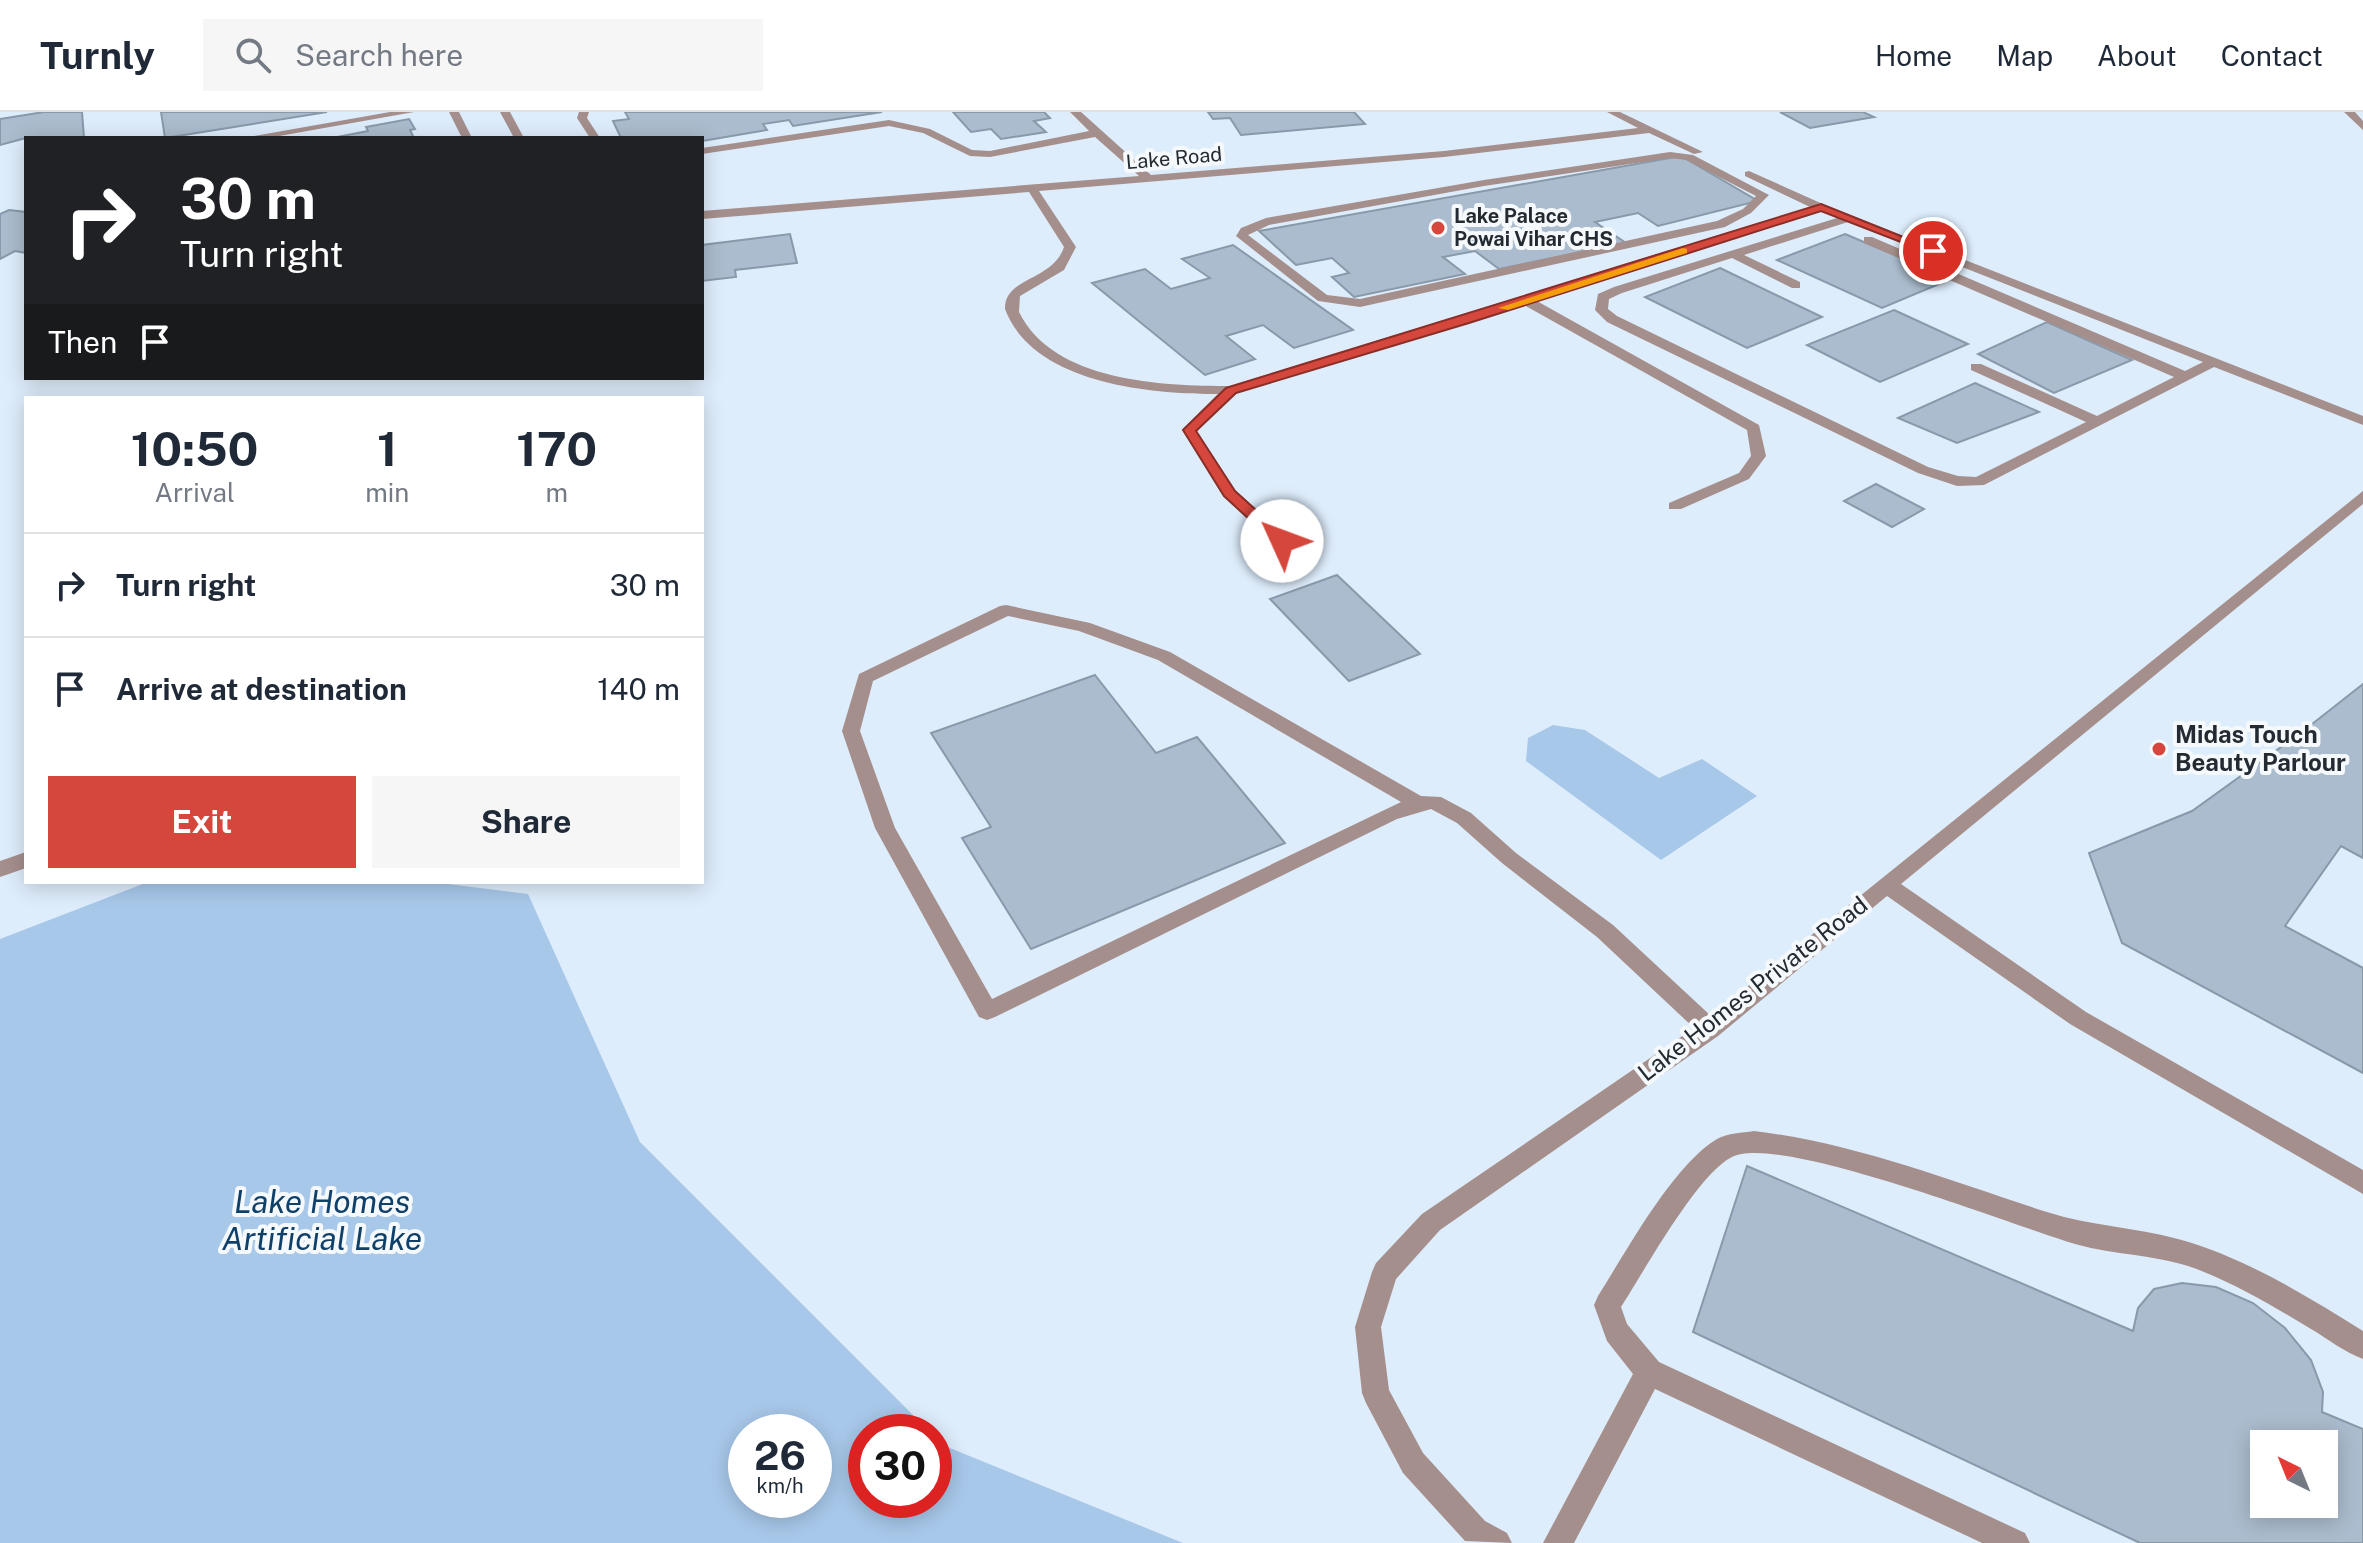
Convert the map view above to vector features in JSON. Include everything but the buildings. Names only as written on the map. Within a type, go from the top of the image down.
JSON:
[{"type":"street","points":[[260,136],[409,112]]},
{"type":"street","points":[[454,112],[466,136]]},
{"type":"street","points":[[505,112],[518,136]]},
{"type":"street","points":[[584,112],[582,118],[594,136]]},
{"type":"street","points":[[1075,112],[1148,178]]},
{"type":"street","points":[[1612,112],[1821,207],[2363,421]]},
{"type":"street","points":[[2349,112],[2363,127]]},
{"type":"street","points":[[704,151],[889,123],[926,131],[970,153],[990,154],[1097,133]]},
{"type":"street","name":"Lake Road","points":[[704,215],[1444,154],[1648,130]]},
{"type":"street","points":[[1444,154],[1463,168]]},
{"type":"street","points":[[1742,184],[1763,195],[1760,201],[1721,224],[1360,303],[1323,298],[1242,236],[1245,231],[1266,222],[1479,180],[1682,155],[1742,184],[1759,179]]},
{"type":"street","points":[[1032,188],[1070,247],[1069,259],[1058,270],[1023,288],[1012,299],[1011,308],[1027,337],[1042,350],[1077,367],[1112,378],[1147,387],[1231,390],[1527,301],[1821,207]]},
{"type":"street","points":[[1848,218],[1618,290],[1603,297],[1601,310],[1612,319],[1944,478],[1979,482],[2216,361]]},
{"type":"street","points":[[1831,224],[2186,377]]},
{"type":"street","points":[[1731,253],[1796,285]]},
{"type":"street","points":[[1527,301],[1754,428],[1759,456],[1744,476],[1675,506]]},
{"type":"street","points":[[1976,367],[2097,421]]},
{"type":"street","points":[[1231,390],[1189,430],[1229,493],[1282,541]]},
{"type":"street","name":"Lake Homes Private Road","points":[[1497,1543],[1475,1531],[1413,1463],[1376,1393],[1368,1327],[1385,1272],[1431,1222],[1710,1029],[2363,496]]},
{"type":"street","points":[[1418,803],[1164,656],[1084,627],[1006,610],[865,678],[851,731],[885,828],[987,1011],[1390,814],[1418,803],[1434,802],[1464,818],[1520,867],[1605,931],[1710,1029]]},
{"type":"street","points":[[0,869],[24,861]]},
{"type":"street","points":[[1887,885],[2078,1018],[2363,1183]]},
{"type":"street","points":[[2015,1543],[1649,1372],[1616,1332],[1607,1305],[1699,1168],[1729,1145],[1767,1143],[1815,1149],[2078,1233],[2190,1254],[2300,1306],[2363,1346]]},
{"type":"street","points":[[1558,1543],[1649,1372]]},
{"type":"water","points":[[1553,725],[1585,730],[1659,778],[1702,759],[1757,796],[1661,860],[1526,761],[1528,738]]},
{"type":"water","name":"Lake Homes Artificial Lake","points":[[143,884],[448,884],[528,894],[640,1142],[912,1414],[848,1414],[848,1518],[952,1518],[952,1449],[1183,1543],[0,1543],[0,939]]},
{"type":"slow traffic","points":[[1504,308],[1683,251]]},
{"type":"place","name":"Lake Palace Powai Vihar CHS","points":[[1438,228]]},
{"type":"place","name":"Midas Touch Beauty Parlour","points":[[2159,749]]},
{"type":"route","points":[[1282,541],[1229,493],[1189,430],[1231,390],[1465,320],[1821,207],[1933,251]]}]
